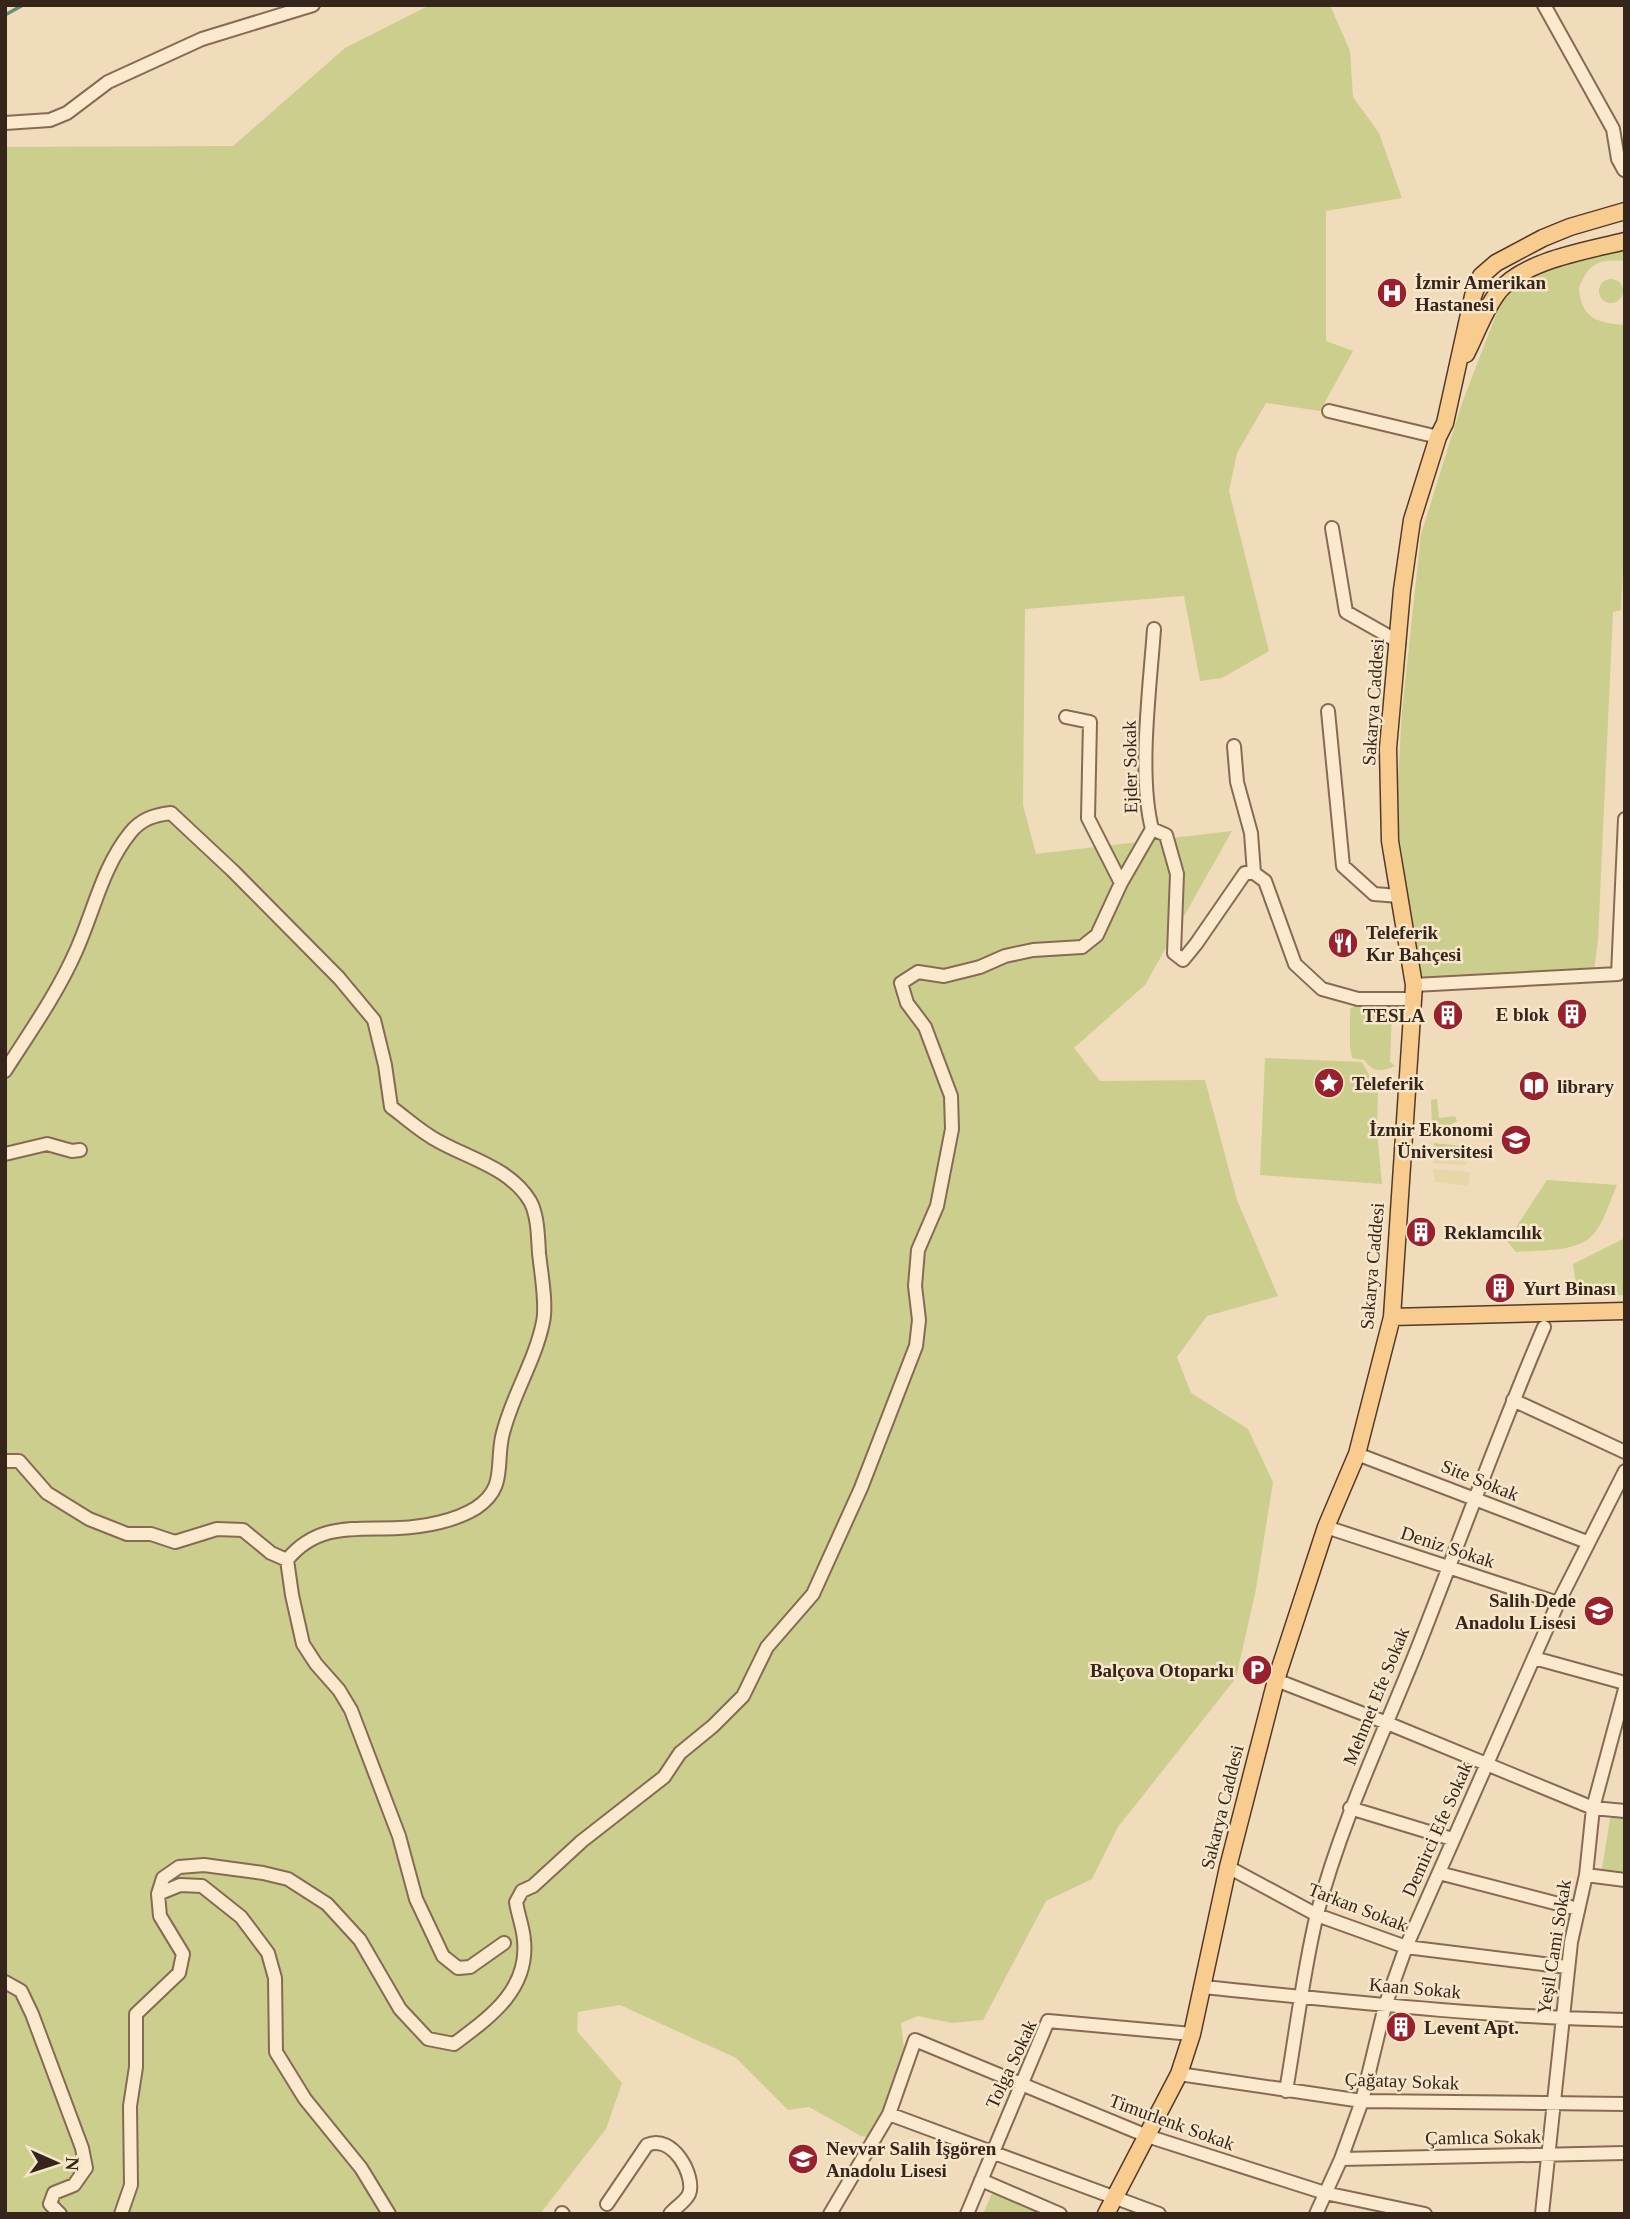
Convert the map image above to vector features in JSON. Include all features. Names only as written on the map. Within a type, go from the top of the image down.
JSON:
[{"type":"main road","name":"Sakarya Caddesi","points":[[1106,2214],[1179,2074],[1192,2034],[1228,1867],[1276,1681],[1326,1527],[1357,1454],[1392,1317],[1414,992],[1390,841],[1388,748],[1402,590],[1412,520],[1438,437],[1445,423],[1473,296],[1481,276],[1489,268],[1552,234],[1625,211]]},
{"type":"main road","name":"Sakarya Caddesi","points":[[1458,369],[1488,307],[1512,279],[1546,263],[1625,241]]},
{"type":"main road","points":[[1392,1317],[1623,1311]]},
{"type":"street","points":[[5,123],[50,120],[67,113],[108,82],[202,39],[313,5]]},
{"type":"street","points":[[1544,5],[1612,130],[1623,170]]},
{"type":"street","points":[[1329,411],[1438,437]]},
{"type":"street","points":[[1332,528],[1346,612],[1399,642]]},
{"type":"street","name":"Ejder Sokak","points":[[1154,629],[1147,744],[1147,810],[1152,829],[1166,835],[1177,874],[1174,953],[1183,960],[1245,873],[1254,873]]},
{"type":"street","points":[[1328,712],[1343,866],[1374,894],[1399,896]]},
{"type":"street","points":[[1066,717],[1090,722],[1088,818],[1121,883]]},
{"type":"street","points":[[1234,746],[1237,782],[1251,833],[1254,873],[1265,881],[1295,964],[1322,989],[1358,999],[1621,974],[1625,820]]},
{"type":"street","points":[[5,1071],[47,1007],[76,951],[108,867],[131,832],[152,815],[171,813],[340,978],[374,1020],[385,1065],[391,1107],[436,1140],[507,1174],[531,1202],[538,1231],[544,1319],[532,1361],[502,1437],[500,1474],[491,1496],[474,1509],[443,1521],[402,1528],[344,1528],[321,1535],[295,1550],[287,1560],[303,1644],[351,1710],[399,1836],[416,1899],[443,1956],[458,1968],[470,1967],[504,1943]]},
{"type":"street","points":[[121,2214],[131,2185],[130,2106],[136,2067],[136,2014],[179,1973],[183,1954],[160,1916],[158,1894],[163,1878],[179,1867],[204,1865],[288,1879],[327,1904],[360,1940],[400,2010],[428,2039],[454,2044],[496,2010],[513,1992],[524,1963],[524,1940],[516,1902],[522,1891],[533,1886],[582,1841],[664,1777],[680,1753],[713,1726],[743,1696],[767,1647],[813,1594],[861,1488],[916,1346],[919,1320],[915,1286],[918,1250],[937,1206],[952,1129],[951,1096],[925,1027],[907,1003],[901,983],[918,972],[944,976],[1033,950],[1082,947],[1097,935],[1121,883],[1152,829]]},
{"type":"street","points":[[5,1154],[47,1144],[72,1151],[80,1150]]},
{"type":"street","name":"Mehmet Efe Sokak","points":[[1286,2091],[1317,1915],[1350,1808],[1387,1723],[1544,1326]]},
{"type":"street","points":[[1513,1400],[1625,1452]]},
{"type":"street","name":"Site Sokak","points":[[1357,1454],[1587,1542]]},
{"type":"street","points":[[5,1461],[19,1461],[47,1493],[89,1520],[127,1534],[151,1534],[174,1542],[217,1529],[243,1531],[271,1553],[287,1560]]},
{"type":"street","name":"Demirci Efe Sokak","points":[[1316,2214],[1341,2159],[1362,2101],[1385,2006],[1406,1947],[1558,1604],[1625,1471]]},
{"type":"street","name":"Deniz Sokak","points":[[1326,1527],[1558,1604]]},
{"type":"street","points":[[1534,1658],[1625,1683]]},
{"type":"street","points":[[1276,1681],[1387,1723],[1593,1808],[1625,1811]]},
{"type":"street","name":"Yeşil Cami Sokak","points":[[1542,2214],[1567,1967],[1586,1875],[1593,1808],[1625,1689]]},
{"type":"street","points":[[1350,1808],[1452,1839]]},
{"type":"street","name":"Tarkan Sokak","points":[[1228,1867],[1317,1915],[1406,1947],[1567,1967]]},
{"type":"street","points":[[1439,1872],[1578,1909]]},
{"type":"street","points":[[1586,1875],[1625,1880]]},
{"type":"street","points":[[158,1894],[180,1885],[202,1886],[241,1917],[268,1954],[275,1978],[276,2053],[305,2099],[361,2168],[390,2214]]},
{"type":"street","points":[[5,1982],[22,1992],[82,2148],[86,2168],[74,2185],[54,2193],[50,2204],[60,2214]]},
{"type":"street","name":"Kaan Sokak","points":[[1203,1987],[1385,2006],[1625,2020]]},
{"type":"street","name":"Tolga Sokak","points":[[967,2214],[1048,2021],[1192,2034]]},
{"type":"street","name":"Timurlenk Sokak","points":[[889,2114],[915,2040],[1147,2136],[1325,2193],[1425,2214]]},
{"type":"street","name":"Çağatay Sokak","points":[[1179,2074],[1362,2101],[1625,2104]]},
{"type":"street","points":[[830,2214],[889,2114],[1159,2214]]},
{"type":"street","points":[[607,2204],[647,2145],[661,2142],[677,2153],[683,2162],[690,2186],[688,2196],[670,2214]]},
{"type":"street","name":"Çamlıca Sokak","points":[[1341,2159],[1625,2154]]},
{"type":"street","points":[[981,2180],[1060,2214]]},
{"type":"shaded area","points":[[1433,1155],[1465,1156],[1466,1165],[1433,1163]]},
{"type":"shaded area","points":[[1433,1169],[1470,1172],[1468,1186],[1435,1182]]},
{"type":"green space","points":[[430,5],[1330,5],[1350,51],[1353,97],[1379,133],[1402,198],[1326,211],[1326,341],[1353,351],[1320,411],[1266,403],[1237,453],[1229,491],[1269,651],[1222,678],[1200,681],[1184,596],[1025,609],[1023,805],[1036,854],[1232,831],[1145,985],[1074,1048],[1100,1081],[1205,1080],[1237,1200],[1278,1296],[1207,1316],[1177,1357],[1191,1393],[1248,1429],[1273,1482],[1256,1589],[1236,1678],[1118,1827],[1092,1879],[1046,1901],[983,2020],[952,2023],[918,2016],[901,2023],[905,2058],[875,2139],[861,2136],[809,2107],[788,2110],[736,2058],[620,2005],[578,2012],[577,2031],[622,2083],[606,2129],[540,2214],[5,2214],[5,147],[233,146],[345,48]]},
{"type":"green space","points":[[1625,249],[1625,261],[1596,264],[1587,273],[1579,288],[1587,313],[1599,321],[1625,325],[1625,530],[1621,610],[1613,612],[1598,940],[1594,971],[1419,978],[1396,811],[1402,711],[1421,534],[1462,403],[1499,307],[1513,288],[1545,270]]},
{"type":"green space","points":[[1606,279],[1616,279],[1623,286],[1623,296],[1616,303],[1606,303],[1599,296],[1599,286]]},
{"type":"green space","points":[[1359,1003],[1386,1004],[1392,1011],[1390,1062],[1395,1066],[1378,1070],[1364,1060],[1352,1058],[1350,1009]]},
{"type":"green space","points":[[1265,1058],[1362,1062],[1378,1091],[1377,1131],[1382,1184],[1260,1175]]},
{"type":"green space","points":[[1437,1099],[1439,1118],[1455,1116],[1457,1121],[1444,1129],[1441,1126],[1441,1129],[1436,1130],[1432,1126],[1431,1100]]},
{"type":"green space","points":[[1434,1143],[1462,1146],[1463,1154],[1433,1153]]},
{"type":"green space","points":[[1547,1180],[1617,1185],[1601,1222],[1587,1240],[1562,1249],[1516,1252],[1507,1241]]},
{"type":"green space","points":[[1625,1238],[1625,1295],[1578,1297],[1573,1264]]},
{"type":"green space","points":[[1611,1813],[1625,1815],[1625,1872],[1602,1869]]},
{"type":"green space","points":[[992,2193],[1002,2194],[1048,2214],[983,2214]]},
{"type":"waterway","points":[[5,15],[23,5]]},
{"type":"place","name":"İzmir Amerikan Hastanesi","points":[[1392,293]]},
{"type":"place","name":"Teleferik Kır Bahçesi","points":[[1343,943]]},
{"type":"place","name":"E blok","points":[[1572,1014]]},
{"type":"place","name":"TESLA","points":[[1448,1015]]},
{"type":"place","name":"Teleferik","points":[[1329,1083]]},
{"type":"place","name":"library","points":[[1534,1086]]},
{"type":"place","name":"İzmir Ekonomi Üniversitesi","points":[[1516,1140]]},
{"type":"place","name":"Reklamcılık","points":[[1421,1232]]},
{"type":"place","name":"Yurt Binası","points":[[1500,1288]]},
{"type":"place","name":"Salih Dede Anadolu Lisesi","points":[[1599,1611]]},
{"type":"place","name":"Balçova Otoparkı","points":[[1257,1670]]},
{"type":"place","name":"Levent Apt.","points":[[1401,2027]]},
{"type":"place","name":"Nevvar Salih İşgören Anadolu Lisesi","points":[[803,2159]]}]
